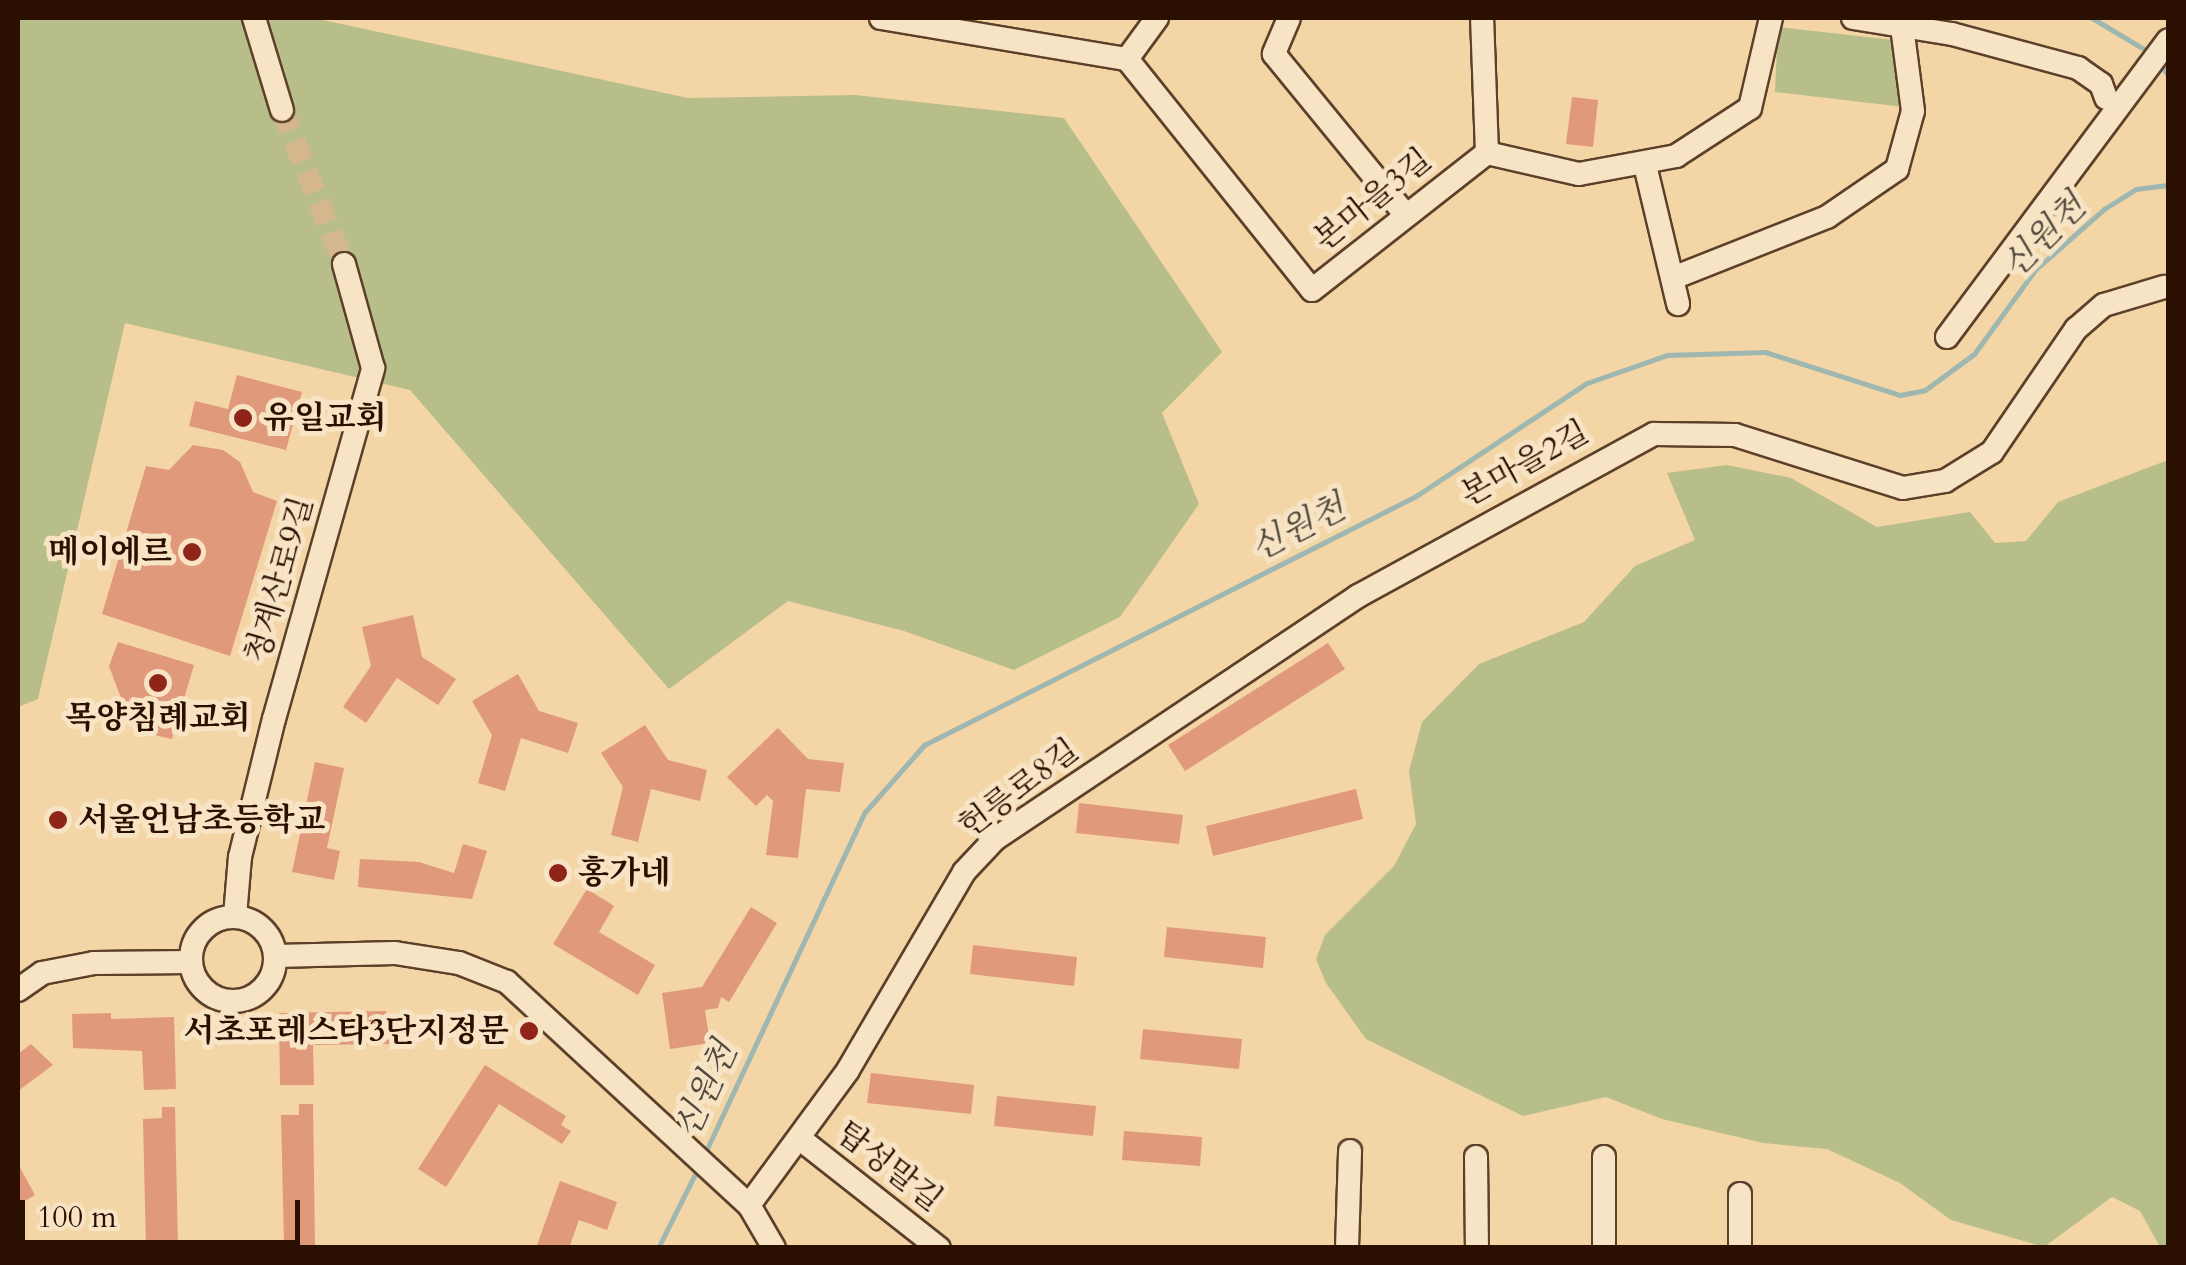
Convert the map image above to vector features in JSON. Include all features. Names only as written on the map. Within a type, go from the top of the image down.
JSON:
[{"type":"street","points":[[254,18],[282,110]]},
{"type":"street","points":[[881,18],[916,19],[1127,59],[1157,18]]},
{"type":"street","points":[[1289,18],[1274,54],[1406,215]]},
{"type":"street","points":[[1482,18],[1488,153],[1579,174],[1644,165],[1676,156],[1750,108],[1771,18]]},
{"type":"street","points":[[1852,18],[1902,20],[2078,68],[2116,98]]},
{"type":"street","points":[[1673,278],[1827,217],[1897,170],[1913,110],[1902,20]]},
{"type":"street","points":[[1947,336],[2116,98],[2168,40]]},
{"type":"street","name":"본마을3길","points":[[1127,59],[1312,290],[1488,153]]},
{"type":"street","points":[[1644,165],[1678,304]]},
{"type":"street","name":"청계산로9길","points":[[235,916],[240,857],[274,719],[373,368],[344,264]]},
{"type":"street","name":"본마을2길","points":[[1395,576],[1618,450],[1654,434],[1736,436],[1903,488],[1945,481],[1992,452],[2076,329],[2104,305],[2167,284]]},
{"type":"street","name":"헌릉로8길","points":[[749,1204],[848,1070],[964,872],[995,839],[1395,576]]},
{"type":"street","points":[[235,916],[266,934],[276,956],[267,986],[243,1001],[204,989],[191,962],[206,926],[235,916]]},
{"type":"street","points":[[276,956],[395,953],[459,963],[507,982],[749,1204],[774,1248]]},
{"type":"street","points":[[18,990],[42,974],[94,963],[191,962]]},
{"type":"street","name":"탑성말길","points":[[799,1138],[939,1248]]},
{"type":"street","points":[[1347,1248],[1350,1152]]},
{"type":"street","points":[[1476,1157],[1477,1248]]},
{"type":"street","points":[[1604,1157],[1604,1248]]},
{"type":"street","points":[[1740,1194],[1740,1248]]},
{"type":"green space","points":[[18,18],[313,18],[688,98],[855,95],[1064,118],[1222,352],[1162,413],[1199,504],[1120,617],[1014,670],[904,631],[788,601],[669,689],[410,390],[125,323],[38,699],[18,707]]},
{"type":"green space","points":[[1778,27],[1894,40],[1904,107],[1775,92]]},
{"type":"green space","points":[[2168,460],[2168,1247],[2160,1247],[2140,1211],[2112,1197],[2044,1247],[1951,1220],[1900,1183],[1827,1149],[1763,1143],[1662,1119],[1606,1097],[1523,1116],[1366,1039],[1326,983],[1316,959],[1325,935],[1394,866],[1416,824],[1409,771],[1422,722],[1479,664],[1584,622],[1635,566],[1695,540],[1667,473],[1727,465],[1791,478],[1877,527],[1970,512],[1995,543],[2026,541],[2058,502]]},
{"type":"building","points":[[1572,97],[1598,100],[1593,147],[1566,144]]},
{"type":"building","name":"유일교회","points":[[237,375],[302,392],[286,450],[189,426],[195,401],[228,409]]},
{"type":"building","points":[[193,445],[223,450],[240,462],[253,492],[277,501],[230,656],[102,614],[146,466],[169,470]]},
{"type":"building","points":[[413,615],[422,657],[456,679],[438,705],[397,678],[366,723],[343,707],[371,666],[362,627]]},
{"type":"building","points":[[118,642],[194,665],[172,739],[141,732],[128,717],[109,666]]},
{"type":"building","points":[[1328,643],[1345,669],[1185,771],[1168,745]]},
{"type":"building","points":[[518,674],[539,711],[578,723],[568,753],[521,738],[505,791],[478,783],[492,735],[472,701]]},
{"type":"building","points":[[645,725],[668,760],[707,770],[700,801],[651,789],[638,842],[611,835],[623,787],[601,753]]},
{"type":"building","points":[[778,728],[808,759],[844,763],[840,792],[806,789],[798,858],[766,855],[773,801],[767,795],[756,806],[727,777]]},
{"type":"building","points":[[315,762],[344,768],[327,848],[340,851],[334,880],[292,872]]},
{"type":"building","points":[[1356,789],[1363,819],[1213,856],[1206,826]]},
{"type":"building","points":[[1079,803],[1183,815],[1179,844],[1076,833]]},
{"type":"building","points":[[463,844],[487,851],[472,899],[358,887],[360,859],[419,862],[454,873]]},
{"type":"building","points":[[587,889],[614,906],[599,932],[655,965],[638,995],[553,944]]},
{"type":"building","points":[[751,907],[777,923],[729,1002],[721,997],[718,1008],[705,1010],[710,1043],[670,1049],[662,993],[702,987]]},
{"type":"building","points":[[1167,927],[1266,937],[1263,968],[1164,957]]},
{"type":"building","points":[[973,945],[1077,957],[1074,986],[970,974]]},
{"type":"building","points":[[386,1011],[396,1044],[313,1045],[314,1085],[280,1085],[279,1013]]},
{"type":"building","points":[[111,1013],[111,1019],[174,1017],[176,1089],[144,1090],[142,1051],[73,1048],[72,1014]]},
{"type":"building","points":[[1143,1029],[1242,1039],[1239,1069],[1140,1059]]},
{"type":"building","points":[[31,1044],[53,1065],[18,1091],[18,1054]]},
{"type":"building","points":[[485,1065],[566,1116],[561,1125],[571,1131],[562,1144],[499,1104],[446,1187],[418,1169]]},
{"type":"building","points":[[871,1073],[974,1085],[971,1114],[867,1103]]},
{"type":"building","points":[[997,1096],[1096,1106],[1093,1136],[994,1126]]},
{"type":"building","points":[[299,1104],[313,1104],[315,1246],[284,1247],[281,1115],[299,1115]]},
{"type":"building","points":[[162,1107],[175,1107],[178,1248],[146,1248],[143,1119],[162,1118]]},
{"type":"building","points":[[1124,1131],[1202,1137],[1200,1166],[1122,1160]]},
{"type":"building","points":[[18,1164],[35,1195],[18,1205]]},
{"type":"building","points":[[560,1181],[617,1202],[607,1230],[579,1220],[569,1248],[536,1248]]},
{"type":"waterway","points":[[2092,18],[2149,52]]},
{"type":"waterway","points":[[2160,64],[2168,75]]},
{"type":"waterway","name":"신원천","points":[[704,1155],[865,812],[924,745],[1416,496],[1587,383],[1667,355],[1765,352],[1900,395],[1925,390],[1974,354],[2035,270],[2104,209],[2136,189],[2168,185]]},
{"type":"waterway","name":"신원천","points":[[658,1248],[697,1170]]},
{"type":"tunnel","points":[[282,110],[344,264]]},
{"type":"place","name":"유일교회","points":[[243,418]]},
{"type":"place","name":"메이에르","points":[[192,552]]},
{"type":"place","name":"목양침례교회","points":[[158,683]]},
{"type":"place","name":"서울언남초등학교","points":[[58,820]]},
{"type":"place","name":"홍가네","points":[[558,873]]},
{"type":"place","name":"서초포레스타3단지정문","points":[[529,1031]]}]
